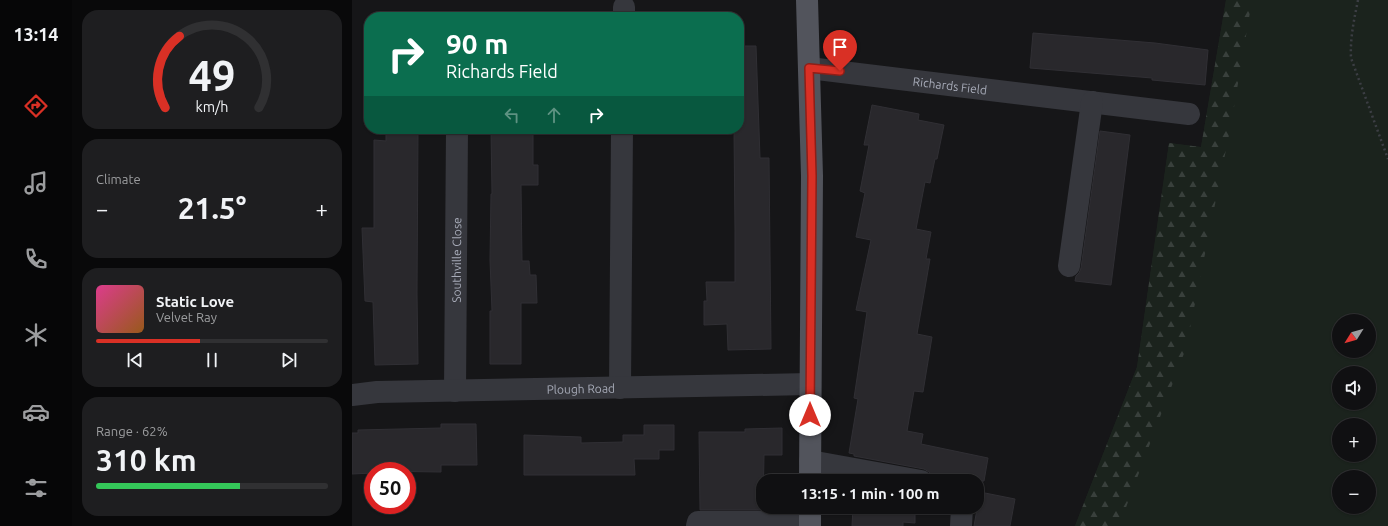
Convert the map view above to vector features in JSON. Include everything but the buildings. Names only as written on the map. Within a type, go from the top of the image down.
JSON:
[{"type":"main road","points":[[807,0],[812,176],[810,471]]},
{"type":"street","name":"Richards Field","points":[[809,68],[1189,114]]},
{"type":"street","points":[[1069,266],[1092,102]]},
{"type":"street","name":"Southville Close","points":[[455,391],[457,134]]},
{"type":"street","points":[[620,388],[622,134]]},
{"type":"street","name":"Plough Road","points":[[352,395],[377,392],[810,384]]},
{"type":"street","points":[[810,471],[843,474]]},
{"type":"street","points":[[961,526],[962,514]]},
{"type":"street","points":[[698,526],[698,522],[810,518]]},
{"type":"path","points":[[1358,0],[1351,31],[1351,58],[1388,159]]},
{"type":"green space","points":[[1226,0],[1388,0],[1388,526],[1075,526],[1137,367],[1169,143],[1201,147]]},
{"type":"green space","points":[[1226,0],[1252,0],[1231,125],[1186,348],[1119,526],[1075,526],[1137,367],[1169,143],[1201,147]]},
{"type":"route","points":[[810,415],[812,176],[809,68],[840,71]]}]
